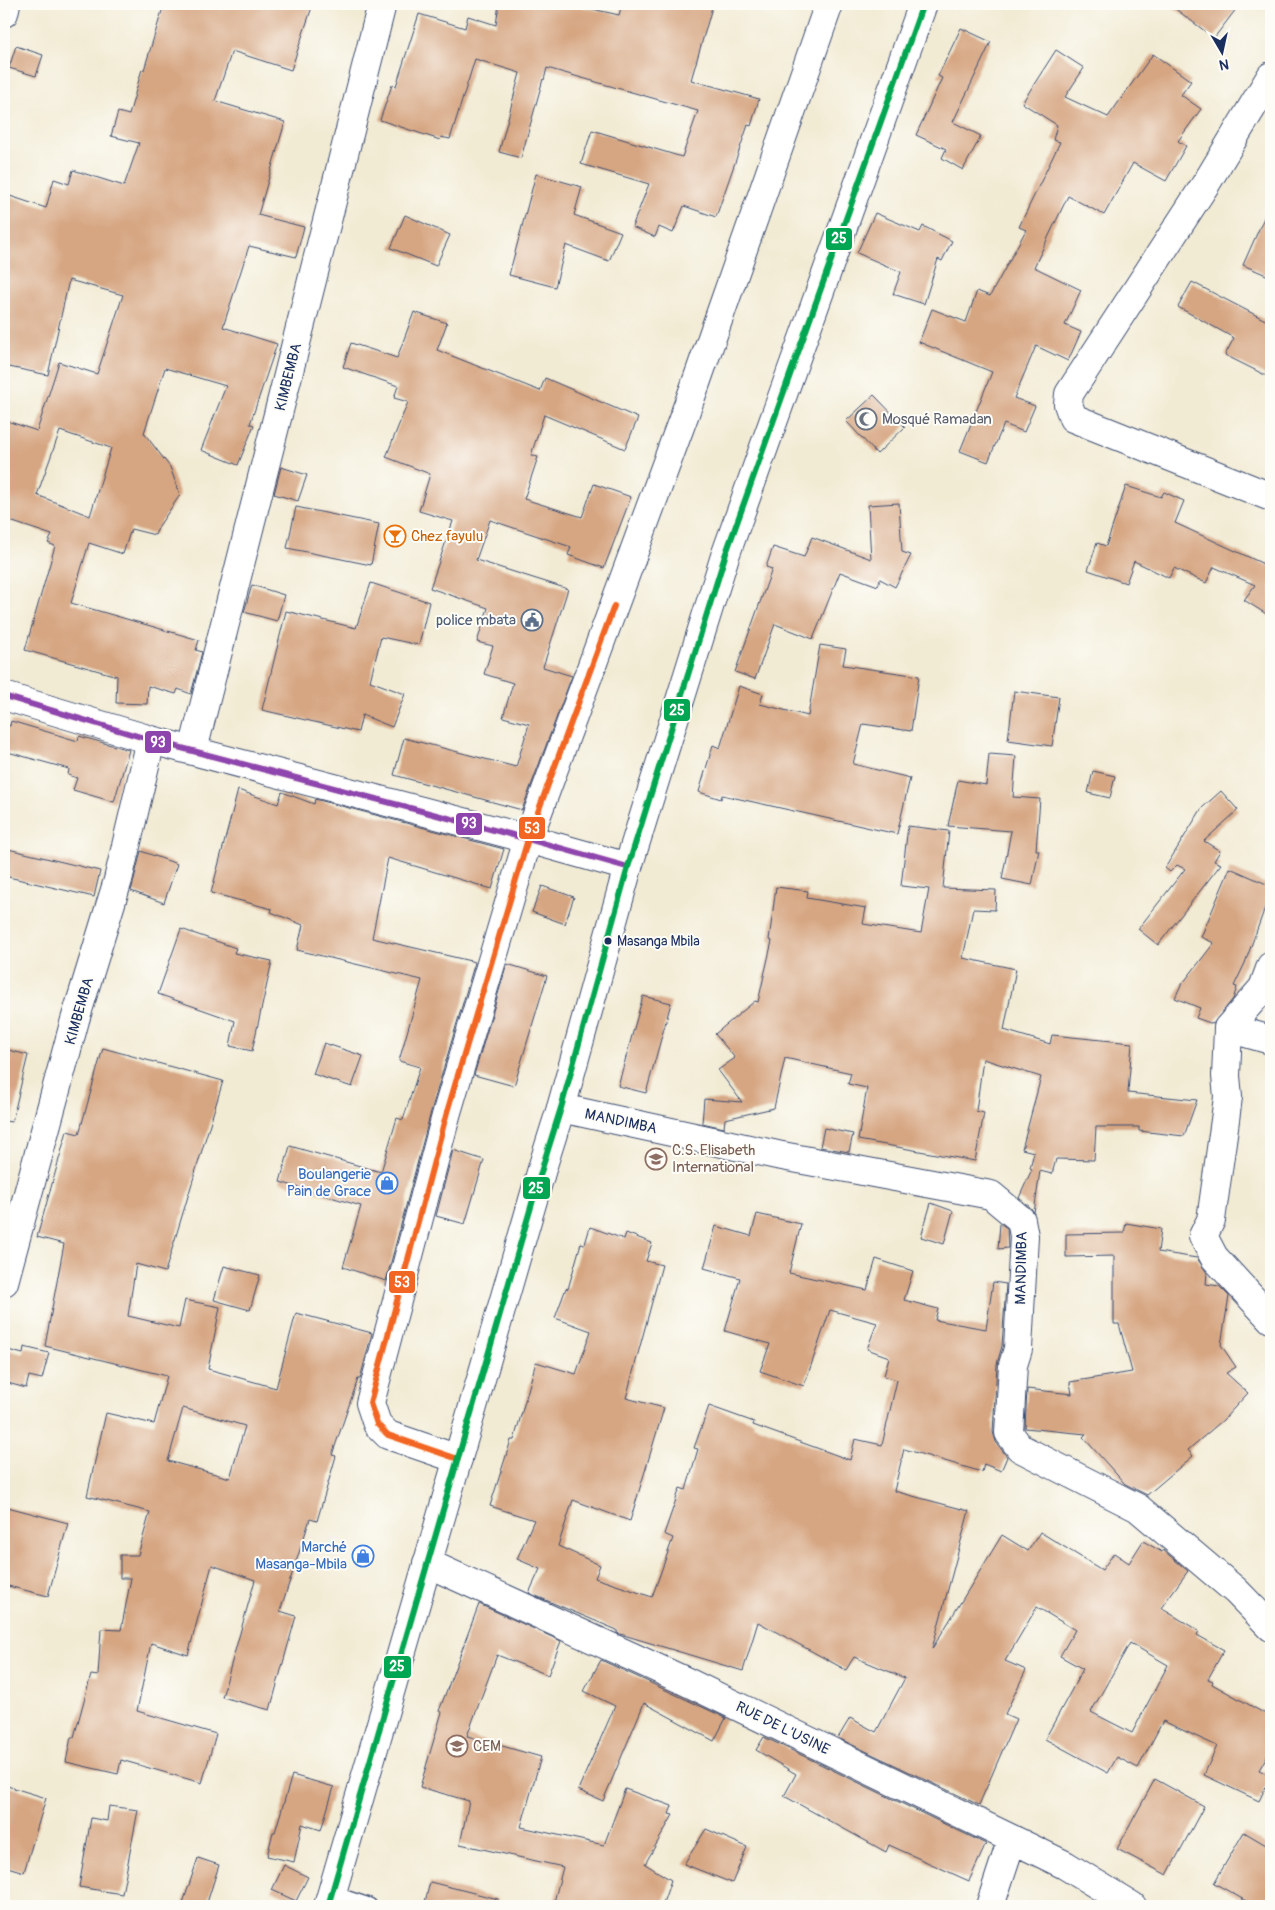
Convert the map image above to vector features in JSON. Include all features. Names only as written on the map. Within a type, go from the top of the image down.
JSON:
[{"type":"main road","points":[[4,12],[6,4]]},
{"type":"main road","name":"KIMBEMBA","points":[[193,750],[382,4]]},
{"type":"main road","points":[[458,1459],[388,1436],[377,1424],[370,1403],[447,1112],[528,839],[696,386],[829,4]]},
{"type":"main road","points":[[330,1900],[541,1172],[562,1108],[628,867],[725,556],[923,4]]},
{"type":"main road","points":[[1271,76],[1207,182],[1069,394],[1068,404],[1074,418],[1271,497]]},
{"type":"main road","points":[[4,696],[151,740],[628,867]]},
{"type":"main road","name":"KIMBEMBA","points":[[4,1282],[75,1020],[118,880],[151,740]]},
{"type":"main road","points":[[1271,966],[1263,988],[1228,1028],[1226,1113],[1210,1220],[1203,1236],[1214,1257],[1271,1319]]},
{"type":"main road","points":[[1228,1028],[1271,1040]]},
{"type":"main road","name":"MANDIMBA","points":[[562,1108],[777,1155],[991,1195],[1021,1220],[1024,1236],[1018,1349],[1013,1365],[1009,1433],[1020,1448],[1138,1508],[1236,1591],[1271,1627]]},
{"type":"main road","name":"RUE DE L'USINE","points":[[428,1563],[685,1681],[1012,1838],[1065,1865],[1132,1906]]},
{"type":"main road","points":[[990,1906],[1012,1838]]},
{"type":"lane","points":[[330,1900],[369,1906]]},
{"type":"building","points":[[164,4],[313,4],[291,70],[232,51],[215,101],[285,122],[258,215],[304,227],[296,257],[249,246],[223,327],[277,344],[250,424],[254,425],[238,465],[201,450],[226,386],[165,368],[144,433],[170,467],[180,495],[155,535],[131,529],[123,554],[89,543],[71,603],[199,640],[196,650],[202,652],[191,694],[178,689],[176,694],[148,686],[147,704],[116,703],[117,676],[25,650],[55,546],[48,543],[52,535],[4,519],[4,420],[37,431],[59,362],[97,374],[123,295],[69,280],[48,375],[4,366],[4,194],[46,208],[54,179],[69,184],[73,170],[124,186],[139,143],[111,136],[118,112],[129,115],[142,69],[144,70]],"holes":[[[60,431],[111,448],[90,516],[37,495]]]},
{"type":"building","points":[[499,4],[570,4],[619,15],[622,4],[713,4],[691,80],[759,99],[751,126],[748,125],[716,217],[684,206],[673,233],[659,227],[655,237],[632,227],[649,184],[581,164],[592,130],[682,157],[698,111],[547,68],[521,158],[499,152],[520,73],[475,59],[450,139],[441,137],[440,140],[380,120],[392,85],[396,86],[419,14],[465,28],[468,16],[496,25]]},
{"type":"building","points":[[1169,4],[1240,4],[1214,38]]},
{"type":"building","points":[[961,28],[991,42],[953,122],[981,136],[963,170],[942,158],[946,149],[916,135],[942,78],[938,76]]},
{"type":"building","points":[[16,46],[43,55],[36,76],[9,68]]},
{"type":"building","points":[[1056,50],[1084,68],[1065,97],[1108,117],[1153,54],[1191,81],[1181,95],[1201,109],[1178,141],[1186,146],[1166,181],[1133,163],[1104,215],[1068,196],[1034,267],[1081,290],[1065,325],[1081,332],[1068,361],[1036,346],[1014,398],[1035,406],[1024,432],[1004,424],[988,462],[960,451],[992,372],[919,342],[932,309],[966,322],[977,291],[990,296],[1026,230],[1019,227],[1060,142],[1053,140],[1057,125],[1022,103]]},
{"type":"building","points":[[536,174],[582,187],[574,215],[621,232],[609,261],[566,245],[555,287],[509,275]]},
{"type":"building","points":[[1271,202],[1271,277],[1243,265]]},
{"type":"building","points":[[875,213],[920,232],[923,226],[952,241],[942,261],[938,259],[924,304],[893,294],[901,272],[857,253]]},
{"type":"building","points":[[405,215],[450,235],[436,266],[391,248]]},
{"type":"building","points":[[1192,282],[1271,323],[1271,378],[1225,355],[1234,338],[1178,307]]},
{"type":"building","points":[[414,312],[447,323],[437,350],[540,391],[545,378],[638,418],[625,449],[544,415],[531,455],[538,457],[524,499],[582,517],[594,484],[631,497],[604,568],[568,555],[571,547],[490,520],[476,560],[568,589],[543,667],[572,676],[522,810],[394,775],[404,738],[516,767],[529,724],[503,717],[513,683],[484,674],[493,646],[477,642],[488,608],[430,588],[453,521],[419,511],[430,474],[386,457],[408,402],[394,398],[398,386],[343,367],[351,343],[397,358]]},
{"type":"building","points":[[874,395],[905,427],[877,454],[846,421]]},
{"type":"building","points":[[281,467],[307,475],[298,501],[274,494]]},
{"type":"building","points":[[1126,486],[1161,497],[1164,492],[1184,501],[1175,523],[1268,566],[1271,561],[1271,617],[1244,600],[1255,585],[1214,567],[1206,583],[1174,568],[1169,578],[1134,561],[1126,583],[1088,570],[1097,543],[1106,546]]},
{"type":"building","points":[[899,503],[902,552],[911,555],[895,587],[880,579],[878,586],[840,572],[813,639],[775,624],[755,679],[735,672],[772,569],[766,567],[773,547],[804,557],[812,537],[871,559],[868,505]]},
{"type":"building","points":[[296,507],[379,524],[371,565],[287,548]]},
{"type":"building","points":[[371,583],[429,602],[419,645],[381,637],[370,681],[405,694],[392,727],[362,715],[358,732],[262,710],[286,611],[356,628]]},
{"type":"building","points":[[252,585],[284,595],[277,621],[244,612]]},
{"type":"building","points":[[820,645],[846,649],[843,665],[919,676],[911,731],[863,724],[853,764],[910,778],[897,834],[722,795],[721,799],[699,792],[713,745],[720,748],[739,686],[763,694],[760,704],[808,716]]},
{"type":"building","points":[[1014,691],[1059,697],[1052,746],[1008,740]]},
{"type":"building","points":[[11,721],[78,741],[79,736],[129,750],[114,802],[73,790],[77,778],[68,775],[69,769],[4,751],[4,725],[10,726]]},
{"type":"building","points":[[989,754],[1016,756],[1013,797],[1040,799],[1036,850],[1039,850],[1032,885],[1002,879],[1011,831],[948,826],[958,780],[986,785]]},
{"type":"building","points":[[1093,771],[1115,776],[1110,798],[1088,793]]},
{"type":"building","points":[[238,790],[278,804],[282,792],[314,804],[315,799],[504,849],[492,889],[388,858],[372,938],[475,962],[432,1108],[386,1281],[343,1267],[361,1206],[280,1182],[290,1146],[381,1172],[397,1118],[403,1120],[420,1067],[399,1061],[422,980],[297,950],[303,925],[271,912],[272,909],[211,893]]},
{"type":"building","points":[[1221,791],[1238,810],[1204,841],[1220,851],[1214,861],[1221,864],[1158,945],[1138,929],[1185,869],[1177,865],[1170,872],[1165,868],[1202,808]]},
{"type":"building","points":[[908,826],[949,831],[943,888],[996,890],[995,910],[973,909],[963,958],[1016,969],[1004,1030],[1050,1044],[1052,1035],[1132,1043],[1128,1093],[1197,1100],[1184,1136],[1139,1131],[1139,1127],[1096,1127],[1094,1160],[1056,1159],[1052,1174],[1040,1171],[1034,1213],[1019,1198],[1032,1169],[1030,1168],[1034,1152],[1022,1149],[1041,1077],[983,1059],[976,1111],[984,1113],[975,1161],[858,1140],[867,1088],[848,1084],[851,1073],[785,1058],[774,1108],[725,1119],[724,1128],[702,1123],[704,1099],[742,1102],[718,1070],[735,1058],[715,1034],[755,1001],[758,1002],[772,941],[769,940],[776,887],[808,891],[807,898],[866,908],[863,924],[921,933],[929,889],[901,886]]},
{"type":"building","points":[[4,848],[100,871],[94,897],[4,876]]},
{"type":"building","points":[[141,851],[177,864],[164,903],[131,891]]},
{"type":"building","points":[[1230,868],[1271,886],[1271,891],[1245,963],[1234,986],[1237,987],[1233,999],[1213,1024],[1196,1018],[1200,1008],[1175,998],[1180,987],[1214,943],[1201,937]]},
{"type":"building","points":[[542,886],[574,897],[565,924],[532,912]]},
{"type":"building","points":[[181,929],[236,948],[234,953],[272,961],[252,1051],[230,1046],[235,1021],[158,994]]},
{"type":"building","points":[[507,964],[547,976],[514,1086],[474,1075]]},
{"type":"building","points":[[643,996],[671,1003],[646,1093],[618,1086]]},
{"type":"building","points":[[324,1043],[363,1056],[352,1087],[313,1074]]},
{"type":"building","points":[[103,1048],[223,1081],[165,1272],[136,1264],[128,1316],[179,1328],[185,1300],[220,1307],[208,1369],[276,1388],[296,1313],[372,1333],[360,1379],[358,1379],[332,1455],[336,1456],[317,1521],[310,1519],[280,1611],[296,1616],[270,1710],[222,1697],[255,1580],[212,1565],[188,1655],[151,1643],[137,1711],[216,1734],[202,1783],[121,1760],[118,1774],[66,1762],[71,1737],[74,1737],[91,1675],[98,1676],[101,1629],[121,1630],[131,1578],[120,1578],[120,1555],[138,1555],[150,1512],[87,1496],[106,1413],[154,1424],[167,1376],[45,1346],[64,1244],[37,1237],[67,1131],[79,1134]],"holes":[[[183,1408],[245,1426],[230,1478],[168,1461]]]},
{"type":"building","points":[[4,1049],[28,1055],[12,1122],[4,1121]]},
{"type":"building","points":[[824,1128],[853,1134],[849,1152],[820,1147]]},
{"type":"building","points":[[453,1150],[484,1160],[465,1224],[436,1216]]},
{"type":"building","points":[[931,1203],[953,1211],[944,1244],[921,1237]]},
{"type":"building","points":[[757,1214],[801,1224],[789,1273],[867,1290],[876,1259],[913,1271],[904,1300],[938,1309],[935,1320],[986,1329],[993,1282],[1006,1284],[1002,1346],[997,1364],[993,1432],[996,1442],[1007,1457],[1001,1471],[984,1464],[982,1472],[904,1449],[894,1491],[969,1511],[932,1649],[1002,1535],[1028,1551],[1040,1532],[1102,1570],[1114,1553],[1129,1563],[1143,1541],[1162,1552],[1163,1550],[1188,1571],[1161,1608],[1199,1631],[1197,1635],[1224,1650],[1208,1679],[1213,1681],[1212,1684],[1271,1717],[1271,1749],[1259,1770],[1271,1776],[1259,1801],[1204,1775],[1217,1746],[1163,1721],[1138,1768],[1117,1757],[1108,1773],[1045,1739],[1083,1669],[1060,1656],[1075,1630],[1037,1607],[1005,1661],[1026,1670],[1005,1714],[1016,1719],[979,1805],[838,1738],[850,1718],[876,1732],[905,1678],[854,1657],[846,1670],[758,1622],[743,1671],[617,1633],[617,1630],[529,1593],[540,1569],[517,1559],[534,1520],[490,1506],[511,1440],[514,1440],[536,1362],[576,1374],[591,1331],[555,1318],[566,1288],[568,1289],[581,1243],[585,1244],[590,1227],[624,1239],[626,1233],[652,1243],[646,1261],[662,1265],[626,1398],[664,1408],[630,1521],[573,1500],[558,1546],[600,1565],[595,1578],[652,1597],[673,1538],[664,1534],[680,1488],[686,1490],[698,1449],[694,1448],[709,1406],[754,1422],[753,1425],[850,1460],[855,1439],[882,1445],[897,1380],[884,1376],[889,1357],[867,1349],[877,1323],[830,1310],[804,1386],[760,1371],[770,1344],[725,1331],[740,1278],[704,1268],[716,1226],[751,1236]],"holes":[[[1130,1643],[1168,1665],[1132,1733],[1091,1712]]]},
{"type":"building","points":[[1000,1223],[1007,1228],[1008,1248],[998,1249]]},
{"type":"building","points":[[1126,1223],[1161,1229],[1158,1252],[1197,1258],[1207,1273],[1206,1284],[1219,1286],[1229,1296],[1221,1345],[1236,1367],[1226,1373],[1248,1393],[1223,1420],[1188,1450],[1193,1456],[1147,1495],[1125,1484],[1083,1437],[1086,1434],[1025,1428],[1027,1389],[1072,1394],[1070,1382],[1132,1372],[1119,1324],[1114,1324],[1114,1256],[1066,1257],[1066,1234],[1124,1233]]},
{"type":"building","points":[[224,1266],[260,1275],[250,1310],[214,1300]]},
{"type":"building","points":[[24,1347],[49,1353],[42,1379],[29,1376],[26,1388],[4,1382],[4,1366],[8,1350],[23,1354]]},
{"type":"building","points":[[4,1506],[68,1523],[48,1596],[4,1585]]},
{"type":"building","points":[[479,1604],[561,1641],[548,1675],[497,1655],[467,1736],[541,1757],[521,1827],[604,1845],[625,1789],[672,1806],[669,1814],[673,1815],[645,1864],[671,1880],[662,1906],[553,1906],[563,1867],[460,1844],[469,1801],[420,1787],[442,1712],[439,1711]]},
{"type":"building","points":[[601,1660],[726,1718],[714,1741],[644,1703],[603,1801],[578,1790],[615,1706],[584,1691]]},
{"type":"building","points":[[764,1737],[986,1844],[969,1881],[889,1845],[886,1852],[784,1796],[796,1774],[756,1750]]},
{"type":"building","points":[[292,1775],[334,1787],[321,1830],[302,1824],[294,1862],[267,1856]]},
{"type":"building","points":[[1155,1779],[1204,1806],[1167,1875],[1117,1849]]},
{"type":"building","points":[[4,1785],[46,1798],[24,1872],[4,1866]]},
{"type":"building","points":[[109,1806],[138,1810],[122,1894],[79,1887],[91,1818],[107,1821]]},
{"type":"building","points":[[706,1829],[747,1847],[732,1883],[684,1864]]},
{"type":"building","points":[[1244,1832],[1271,1848],[1271,1906],[1255,1906],[1214,1883]]},
{"type":"building","points":[[198,1858],[219,1865],[206,1906],[182,1906]]},
{"type":"building","points":[[284,1865],[308,1877],[296,1901],[272,1890]]},
{"type":"building","points":[[430,1882],[498,1899],[497,1906],[424,1906]]},
{"type":"transit line","name":"25","points":[[328,1906],[561,1108],[628,867],[725,556],[923,4]]},
{"type":"transit line","name":"53","points":[[458,1459],[388,1435],[377,1424],[370,1403],[447,1112],[528,839],[614,606]]},
{"type":"transit line","name":"93","points":[[4,696],[151,740],[624,866]]},
{"type":"place","name":"Mosqué Ramadan","points":[[866,419]]},
{"type":"place","name":"Chez fayulu","points":[[395,536]]},
{"type":"place","name":"police mbata","points":[[532,620]]},
{"type":"place","name":"Masanga Mbila","points":[[608,941]]},
{"type":"place","name":"C.S. Elisabeth International","points":[[656,1159]]},
{"type":"place","name":"Boulangerie Pain de Grace","points":[[387,1183]]},
{"type":"place","name":"Marché Masanga-Mbila","points":[[363,1556]]},
{"type":"place","name":"CEM","points":[[457,1746]]}]
